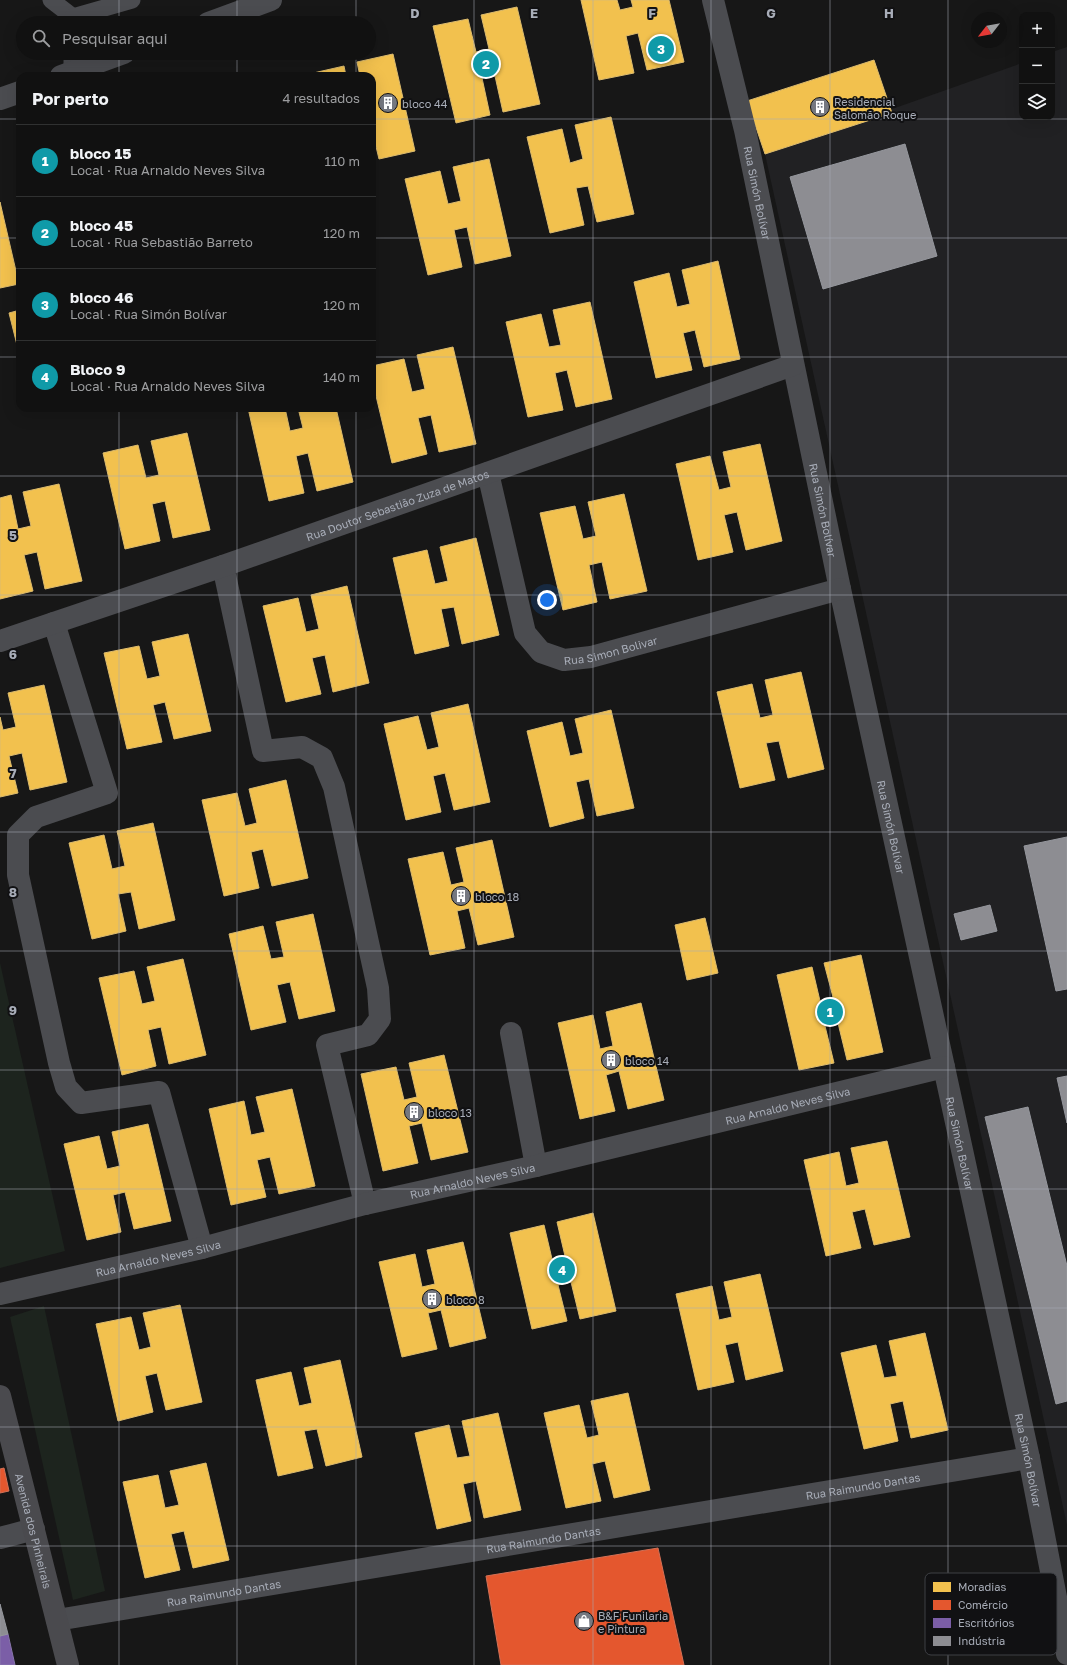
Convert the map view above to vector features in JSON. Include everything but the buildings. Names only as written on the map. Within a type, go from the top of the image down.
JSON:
[{"type":"main road","name":"Avenida dos Pinheirais","points":[[0,1396],[68,1665]]},
{"type":"street","points":[[227,16],[271,0]]},
{"type":"street","name":"Rua Simón Bolívar","points":[[713,0],[745,130],[840,589],[1029,1458],[1051,1573]]},
{"type":"street","points":[[68,67],[96,60]]},
{"type":"street","points":[[0,100],[16,94]]},
{"type":"street","name":"Rua Doutor Sebastião Zuza de Matos","points":[[0,641],[223,566],[793,365]]},
{"type":"street","name":"Rua Simon Bolivar","points":[[488,473],[524,633],[541,652],[564,660],[591,657],[840,589]]},
{"type":"street","points":[[223,566],[263,751],[302,747],[322,758],[336,795],[378,988],[380,1019],[368,1035],[327,1045],[365,1204]]},
{"type":"street","points":[[54,623],[107,793],[36,817],[18,835],[18,875],[59,1063],[66,1087],[81,1103],[159,1092],[202,1248]]},
{"type":"street","points":[[511,1033],[536,1166]]},
{"type":"street","name":"Rua Arnaldo Neves Silva","points":[[0,1294],[202,1248],[365,1204],[536,1166],[944,1067]]},
{"type":"street","name":"Rua Raimundo Dantas","points":[[57,1620],[1029,1458]]},
{"type":"street","points":[[0,1538],[34,1529]]},
{"type":"street","name":"Rua Simón Bolívar","points":[[1057,1602],[1067,1654]]},
{"type":"lane","points":[[51,0],[69,16]]},
{"type":"lane","points":[[83,16],[114,3],[132,0]]},
{"type":"shaded area","points":[[1067,47],[1067,1525],[765,154],[1019,64],[1019,120],[1055,120],[1055,51]]},
{"type":"shaded area","points":[[0,963],[65,1251],[0,1268]]},
{"type":"shaded area","points":[[44,1306],[105,1591],[73,1600],[10,1317]]},
{"type":"place","name":"bloco 46","points":[[661,49]]},
{"type":"place","name":"bloco 45","points":[[486,64]]},
{"type":"place","name":"bloco 44","points":[[388,103]]},
{"type":"place","name":"Residencial Salomão Roque","points":[[820,107]]},
{"type":"place","name":"bloco 18","points":[[461,896]]},
{"type":"place","name":"bloco 15","points":[[830,1012]]},
{"type":"place","name":"bloco 14","points":[[611,1060]]},
{"type":"place","name":"bloco 13","points":[[414,1112]]},
{"type":"place","name":"Bloco 9","points":[[562,1270]]},
{"type":"place","name":"bloco 8","points":[[432,1299]]},
{"type":"place","name":"B&F Funilaria e Pintura","points":[[584,1621]]}]
